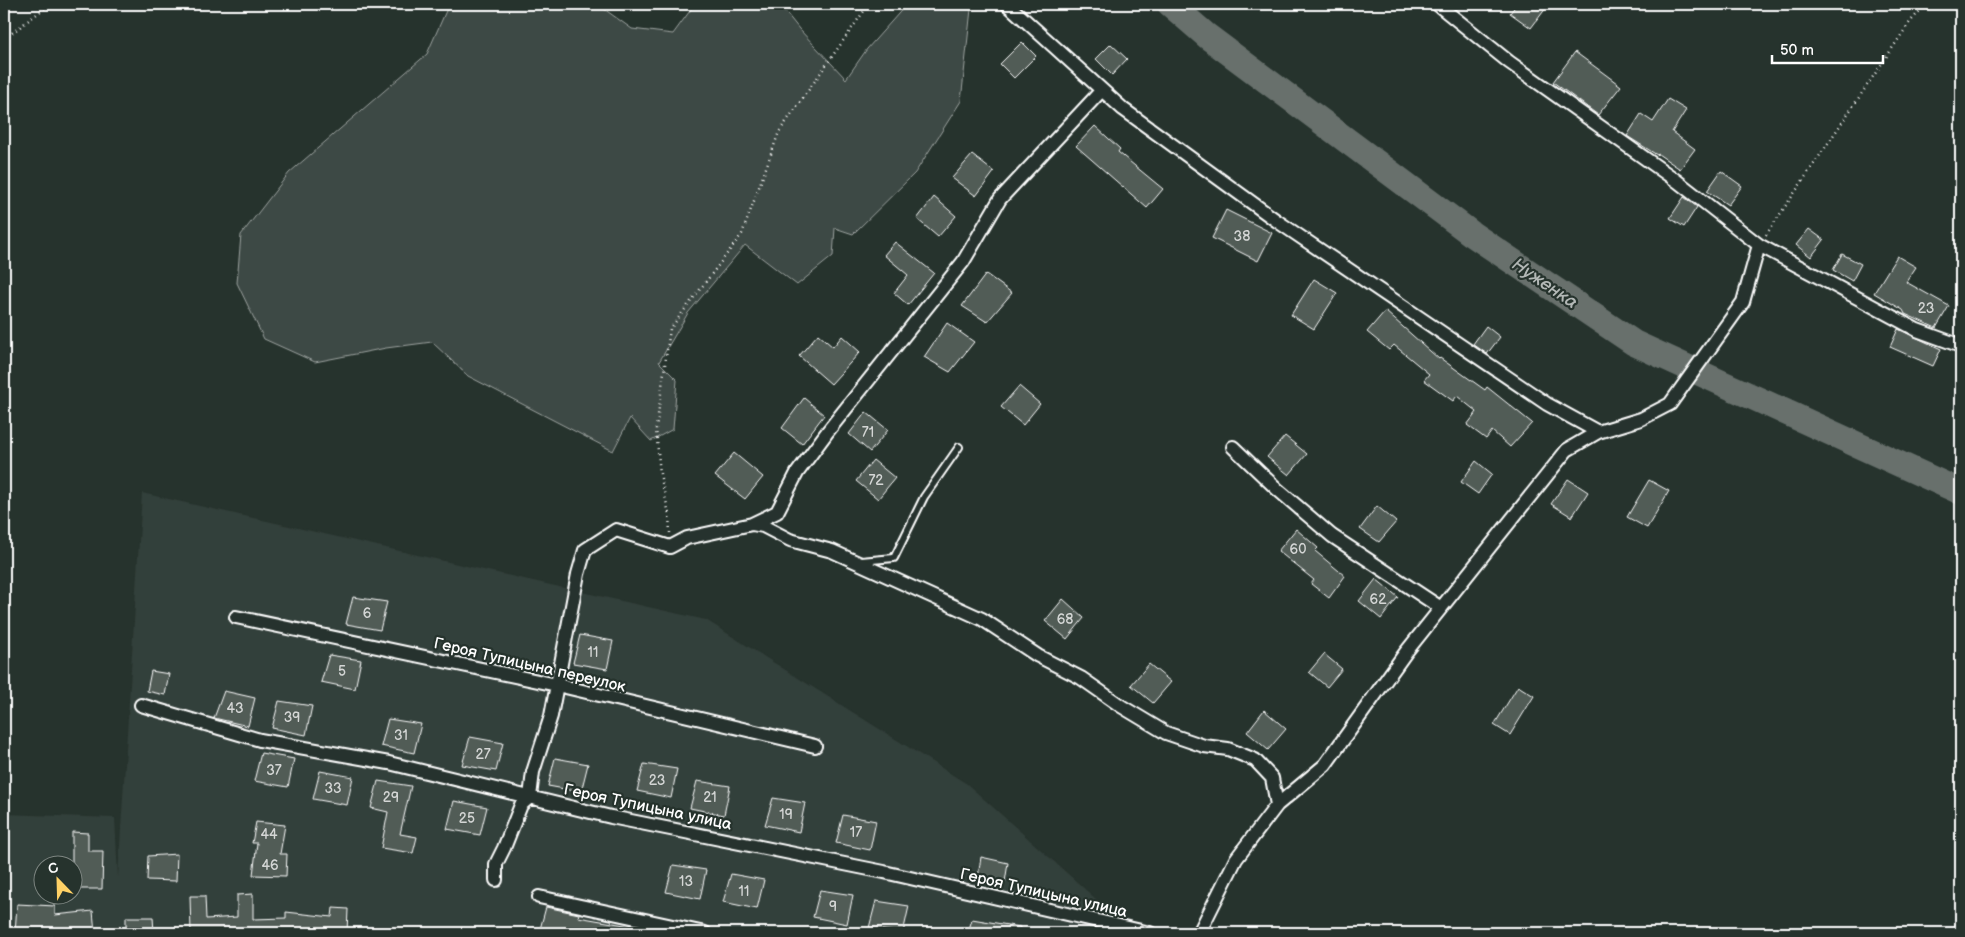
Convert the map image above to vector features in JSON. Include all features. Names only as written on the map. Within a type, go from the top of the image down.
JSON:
[{"type":"street","points":[[1007,4],[1123,109],[1277,221],[1547,404],[1598,432]]},
{"type":"street","points":[[1437,4],[1509,62],[1677,182],[1759,244],[1917,330],[1961,346]]},
{"type":"street","points":[[496,880],[496,864],[521,805],[530,797],[533,772],[551,716],[578,574],[585,550],[616,530],[670,547],[687,538],[752,524],[777,512],[797,473],[828,431],[963,262],[1000,199],[1101,91]]},
{"type":"street","points":[[1199,933],[1236,859],[1277,805],[1325,764],[1406,652],[1567,450],[1598,432],[1641,419],[1670,404],[1743,302],[1759,244]]},
{"type":"street","points":[[1233,447],[1277,489],[1332,536],[1441,608]]},
{"type":"street","points":[[752,524],[763,526],[790,540],[832,551],[982,619],[1038,656],[1081,678],[1121,706],[1166,733],[1204,746],[1228,749],[1255,760],[1272,778],[1277,805]]},
{"type":"street","name":"Героя Тупицына переулок","points":[[236,617],[557,685],[815,746]]},
{"type":"street","name":"Героя Тупицына улица","points":[[141,705],[260,740],[390,763],[611,817],[884,872],[1150,933]]},
{"type":"street","points":[[539,897],[705,933]]},
{"type":"lane","points":[[858,562],[894,558],[924,497],[959,447]]},
{"type":"path","points":[[4,39],[50,4]]},
{"type":"path","points":[[670,547],[670,514],[660,474],[656,429],[670,329],[742,234],[779,132],[869,4]]},
{"type":"path","points":[[1759,244],[1910,22],[1926,4]]},
{"type":"shaded area","points":[[449,4],[597,4],[632,29],[673,34],[695,4],[779,4],[799,29],[846,79],[867,49],[907,4],[971,9],[961,101],[915,173],[853,234],[835,228],[833,256],[797,285],[745,245],[688,313],[659,362],[677,380],[673,429],[651,441],[630,418],[613,451],[468,376],[432,342],[386,348],[315,362],[264,339],[237,283],[241,235],[289,173],[427,54]]},
{"type":"shaded area","points":[[142,493],[706,620],[967,784],[1134,933],[4,933],[4,814],[115,818],[118,877]]},
{"type":"building","points":[[1517,4],[1549,4],[1531,28],[1510,13]]},
{"type":"building","points":[[1022,42],[1036,56],[1014,78],[1000,64]]},
{"type":"building","points":[[1111,44],[1127,59],[1112,75],[1096,59]]},
{"type":"building","points":[[1575,52],[1621,86],[1598,115],[1553,82]]},
{"type":"building","points":[[1668,99],[1686,110],[1672,132],[1695,149],[1680,169],[1627,136],[1641,114],[1653,122]]},
{"type":"building","points":[[1095,126],[1120,149],[1118,152],[1163,189],[1147,208],[1076,146]]},
{"type":"building","points":[[972,155],[994,172],[976,196],[952,178]]},
{"type":"building","points":[[1721,171],[1742,186],[1728,205],[1707,191]]},
{"type":"building","points":[[934,197],[956,216],[938,237],[917,219]]},
{"type":"building","points":[[1684,197],[1697,207],[1684,227],[1670,218]]},
{"type":"building","points":[[1226,210],[1272,233],[1258,261],[1212,238]]},
{"type":"building","points":[[1809,229],[1824,240],[1811,257],[1796,245]]},
{"type":"building","points":[[895,242],[934,273],[908,305],[894,293],[908,275],[884,255]]},
{"type":"building","points":[[1842,254],[1861,264],[1852,281],[1833,270]]},
{"type":"building","points":[[1897,256],[1916,267],[1906,282],[1949,306],[1936,328],[1905,314],[1903,310],[1874,293]]},
{"type":"building","points":[[986,274],[1012,293],[987,322],[962,306]]},
{"type":"building","points":[[1314,279],[1337,293],[1314,329],[1291,315]]},
{"type":"building","points":[[1385,311],[1439,359],[1485,390],[1487,387],[1532,423],[1510,447],[1492,431],[1486,439],[1467,425],[1477,412],[1457,396],[1453,401],[1424,380],[1429,374],[1394,345],[1389,350],[1367,332]]},
{"type":"building","points":[[947,323],[974,342],[950,372],[924,357]]},
{"type":"building","points":[[1486,326],[1500,337],[1487,354],[1473,344]]},
{"type":"building","points":[[1898,329],[1941,349],[1933,366],[1890,347]]},
{"type":"building","points":[[818,334],[833,347],[842,336],[860,352],[831,384],[799,356]]},
{"type":"building","points":[[1019,386],[1040,404],[1023,425],[1001,407]]},
{"type":"building","points":[[804,398],[824,415],[802,444],[782,428]]},
{"type":"building","points":[[866,412],[888,430],[870,452],[849,434]]},
{"type":"building","points":[[1285,436],[1307,454],[1289,475],[1267,457]]},
{"type":"building","points":[[734,453],[763,477],[745,499],[715,476]]},
{"type":"building","points":[[873,460],[895,478],[878,499],[856,481]]},
{"type":"building","points":[[1476,461],[1492,474],[1478,494],[1461,482]]},
{"type":"building","points":[[1568,479],[1588,492],[1572,517],[1551,504]]},
{"type":"building","points":[[1649,480],[1669,491],[1647,528],[1627,517]]},
{"type":"building","points":[[1377,506],[1396,522],[1379,542],[1360,529]]},
{"type":"building","points":[[1296,529],[1318,548],[1315,551],[1345,576],[1329,598],[1311,584],[1314,580],[1278,551]]},
{"type":"building","points":[[1376,579],[1398,597],[1381,619],[1359,601]]},
{"type":"building","points":[[353,597],[387,602],[380,630],[346,624]]},
{"type":"building","points":[[1063,599],[1084,618],[1067,639],[1045,621]]},
{"type":"building","points":[[580,635],[613,641],[607,669],[573,663]]},
{"type":"building","points":[[1324,654],[1342,669],[1327,687],[1309,672]]},
{"type":"building","points":[[329,655],[361,660],[355,689],[321,682]]},
{"type":"building","points":[[1149,664],[1171,682],[1153,703],[1131,685]]},
{"type":"building","points":[[151,671],[169,674],[165,695],[147,691]]},
{"type":"building","points":[[1518,686],[1534,696],[1510,735],[1494,725]]},
{"type":"building","points":[[224,691],[255,698],[248,726],[214,718]]},
{"type":"building","points":[[279,701],[312,706],[306,735],[272,728]]},
{"type":"building","points":[[1264,710],[1286,729],[1268,750],[1247,732]]},
{"type":"building","points":[[388,719],[421,724],[414,753],[381,746]]},
{"type":"building","points":[[470,737],[503,743],[496,771],[462,765]]},
{"type":"building","points":[[261,753],[294,759],[288,787],[254,781]]},
{"type":"building","points":[[555,758],[588,764],[581,792],[548,786]]},
{"type":"building","points":[[644,764],[677,769],[671,798],[637,791]]},
{"type":"building","points":[[320,771],[353,777],[347,805],[313,799]]},
{"type":"building","points":[[378,781],[411,786],[400,834],[417,837],[413,853],[381,848],[388,812],[371,808]]},
{"type":"building","points":[[697,781],[730,786],[724,815],[690,808]]},
{"type":"building","points":[[773,798],[805,803],[799,832],[765,825]]},
{"type":"building","points":[[454,801],[487,807],[480,835],[447,829]]},
{"type":"building","points":[[843,815],[876,821],[870,850],[836,843]]},
{"type":"building","points":[[256,822],[285,825],[280,854],[287,854],[286,876],[253,875],[257,843],[252,843]]},
{"type":"building","points":[[72,832],[88,833],[88,851],[103,851],[102,889],[82,889],[82,854],[72,854]]},
{"type":"building","points":[[177,854],[176,881],[147,880],[148,856]]},
{"type":"building","points":[[981,857],[1008,863],[1005,882],[978,877]]},
{"type":"building","points":[[673,865],[706,870],[700,899],[666,892]]},
{"type":"building","points":[[731,874],[764,880],[757,909],[723,902]]},
{"type":"building","points":[[820,890],[853,895],[847,924],[813,917]]},
{"type":"building","points":[[253,894],[253,919],[286,918],[286,912],[332,917],[333,908],[348,909],[347,933],[191,933],[190,896],[205,896],[206,919],[237,917],[237,895]]},
{"type":"building","points":[[876,901],[909,906],[903,933],[869,928]]},
{"type":"building","points":[[17,904],[55,906],[55,915],[93,911],[95,933],[15,933]]},
{"type":"building","points":[[546,907],[579,914],[578,917],[636,927],[635,933],[539,933]]},
{"type":"building","points":[[126,917],[153,917],[154,933],[126,933]]},
{"type":"building","points":[[972,919],[1020,927],[1019,933],[968,933]]},
{"type":"waterway","name":"Нуженка","points":[[1170,4],[1207,36],[1472,234],[1634,343],[1961,492]]}]
